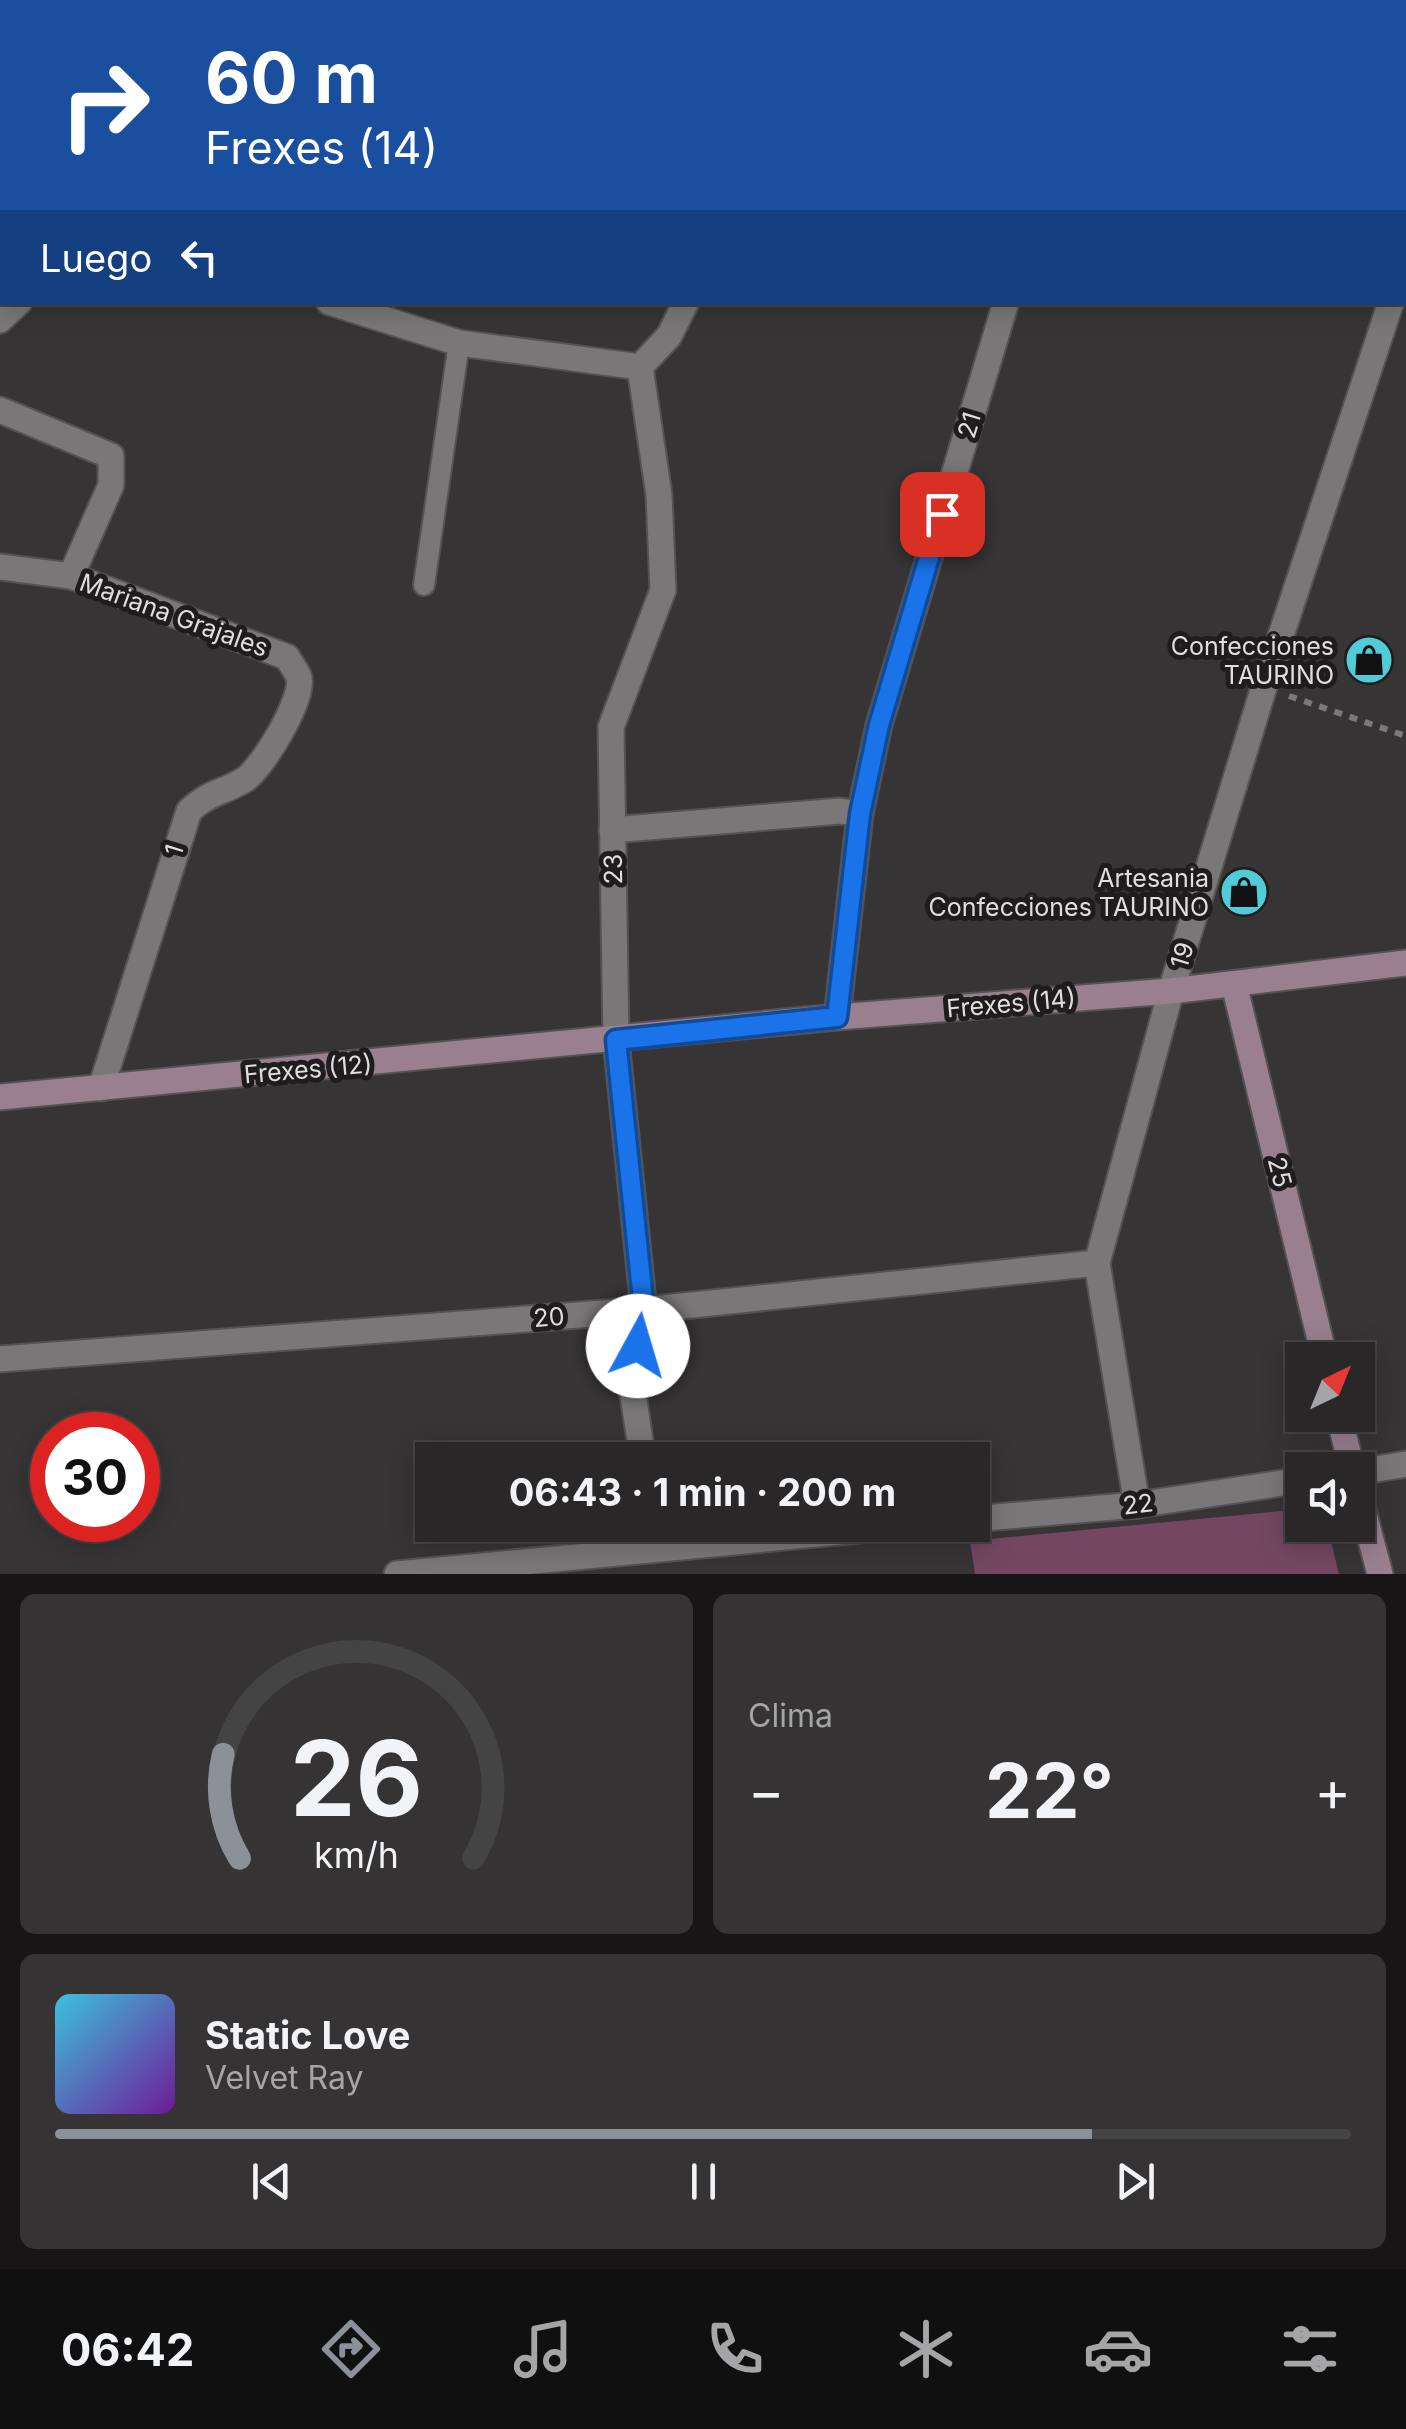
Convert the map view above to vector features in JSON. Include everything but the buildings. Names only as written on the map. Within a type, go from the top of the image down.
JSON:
[{"type":"main road","name":"Frexes (14)","points":[[616,1040],[837,1017],[1171,991],[1406,964]]},
{"type":"main road","name":"25","points":[[1234,984],[1321,1342]]},
{"type":"main road","name":"Frexes (12)","points":[[0,1097],[616,1040]]},
{"type":"main road","points":[[1372,1542],[1380,1574]]},
{"type":"street","points":[[338,305],[458,343],[640,367],[669,336],[684,305]]},
{"type":"street","name":"21","points":[[837,1017],[860,814],[879,725],[1005,305]]},
{"type":"street","name":"19","points":[[1137,1504],[1097,1263],[1171,991],[1264,687],[1390,305]]},
{"type":"street","name":"23","points":[[640,367],[659,495],[664,590],[610,726],[616,1040],[644,1310],[631,1382],[641,1442]]},
{"type":"street","points":[[0,410],[111,456],[111,485],[71,576]]},
{"type":"street","name":"Mariana Grajales","points":[[0,567],[71,576],[287,657]]},
{"type":"street","name":"1","points":[[101,1088],[181,829],[189,811],[209,794],[244,780],[262,764],[296,700],[300,679],[287,657]]},
{"type":"street","points":[[612,830],[840,811],[860,814]]},
{"type":"street","name":"20","points":[[0,1359],[644,1310],[1097,1263]]},
{"type":"street","points":[[1375,1468],[1406,1464]]},
{"type":"street","name":"22","points":[[990,1518],[1137,1504],[1285,1482]]},
{"type":"street","points":[[397,1574],[723,1542]]},
{"type":"lane","points":[[424,585],[458,343]]},
{"type":"path","points":[[1264,687],[1406,736]]},
{"type":"shaded area","points":[[1285,1511],[1285,1542],[1331,1542],[1339,1574],[975,1574],[970,1542]]},
{"type":"place","name":"Confecciones TAURINO","points":[[1369,660]]},
{"type":"place","name":"Artesania Confecciones TAURINO","points":[[1244,892]]},
{"type":"route","points":[[638,1346],[644,1310],[616,1040],[837,1017],[860,814],[879,725],[942,514]]}]
